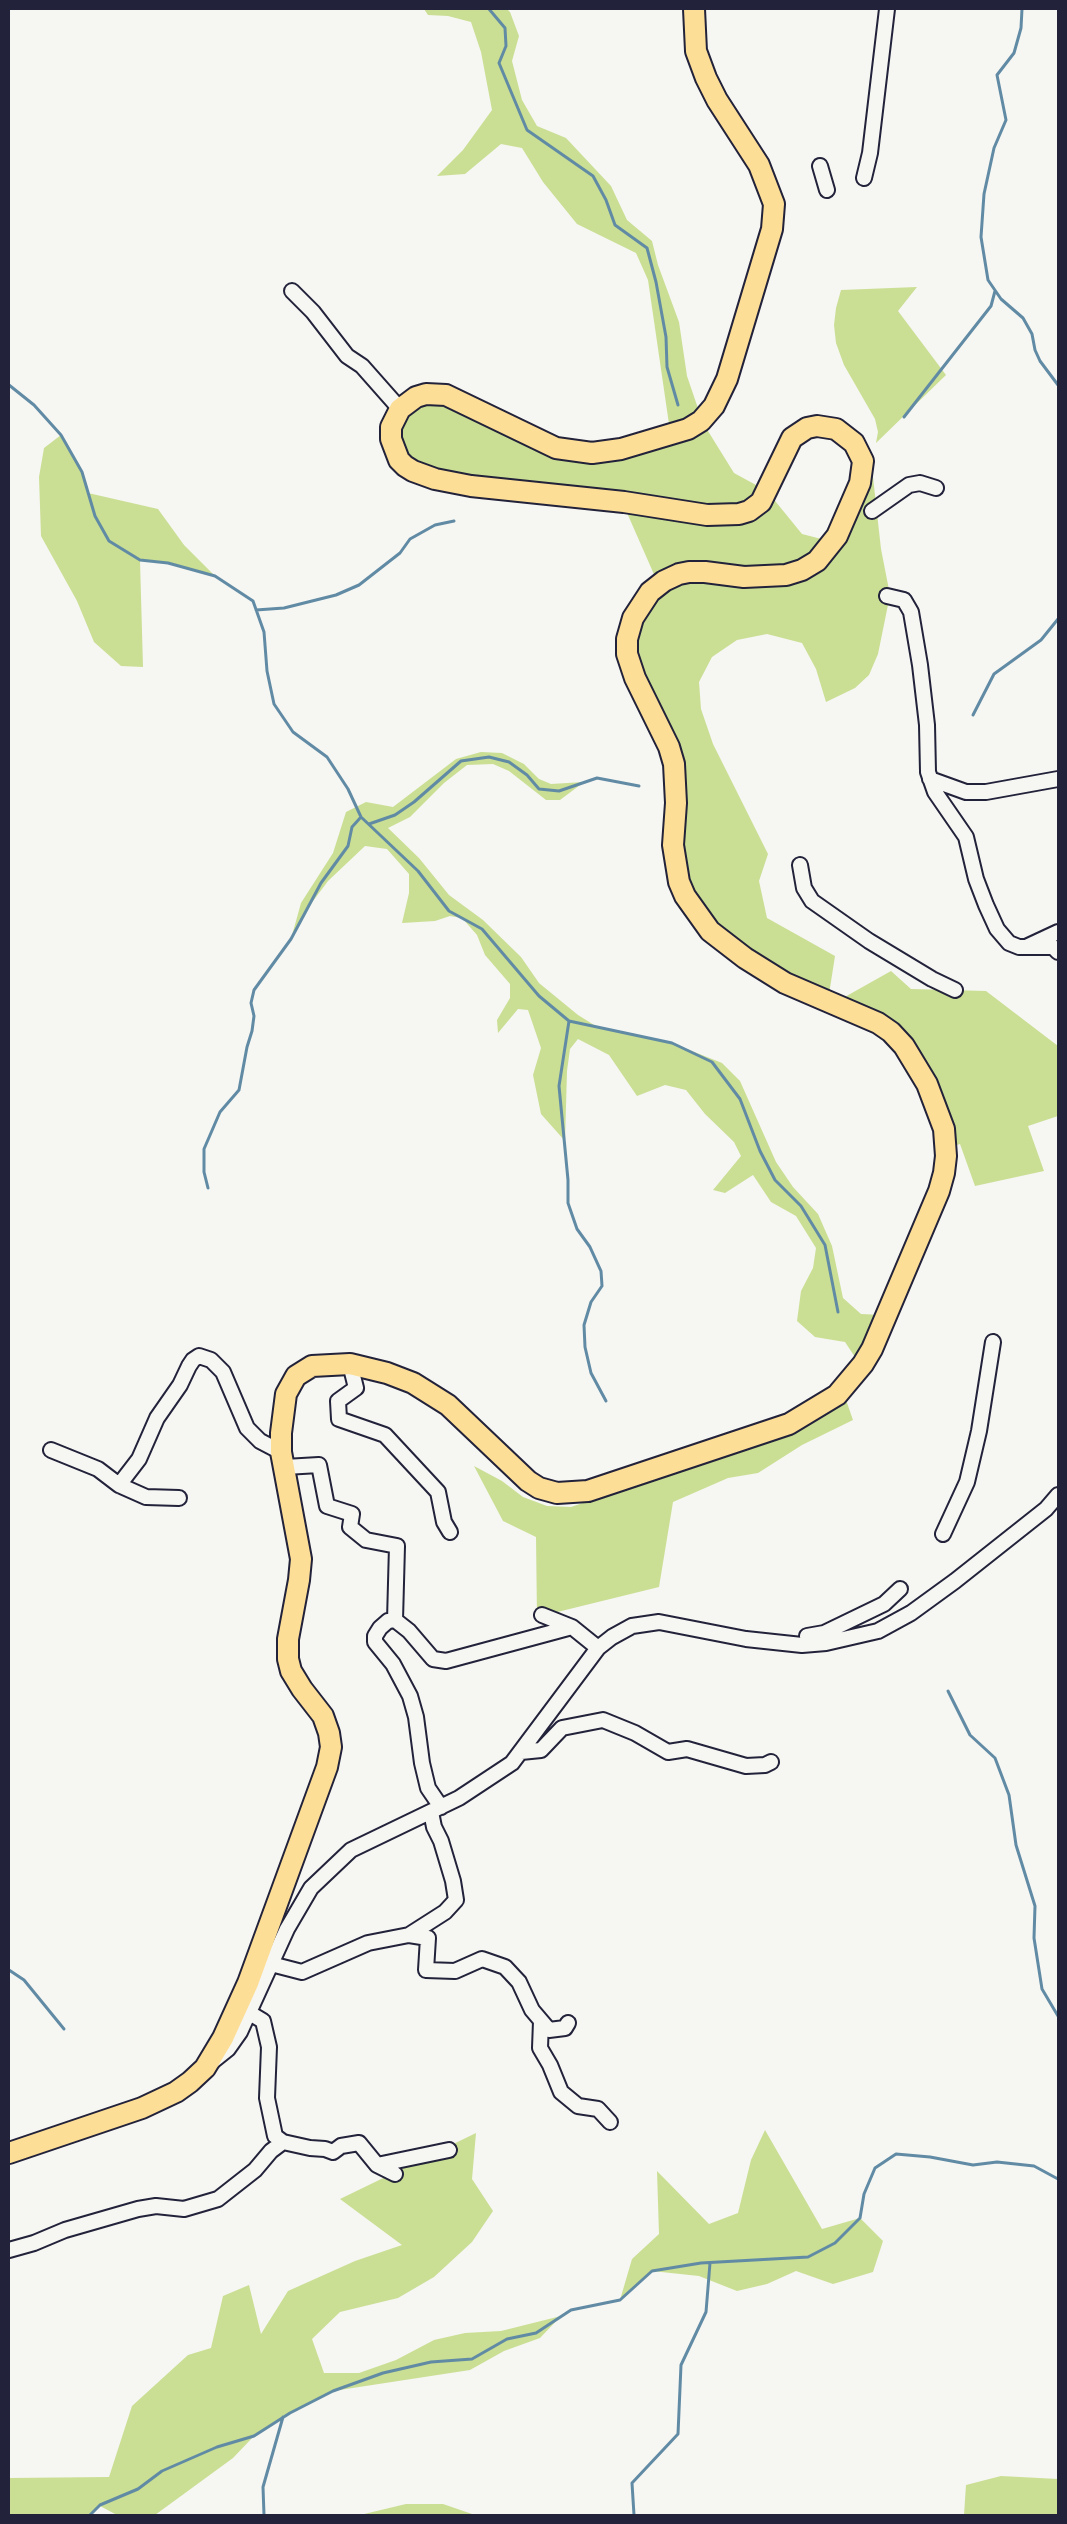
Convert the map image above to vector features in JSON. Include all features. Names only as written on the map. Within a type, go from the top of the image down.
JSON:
[{"type":"highway","points":[[9,2154],[40,2141],[100,2124],[159,2100],[190,2082],[205,2068],[232,2022],[248,1983],[327,1767],[330,1747],[329,1733],[323,1716],[302,1689],[291,1671],[288,1659],[288,1640],[301,1559],[283,1459],[282,1411],[286,1394],[292,1381],[301,1372],[312,1366],[350,1364],[387,1373],[413,1383],[448,1405],[528,1481],[551,1493],[588,1491],[789,1424],[827,1403],[837,1395],[868,1356],[939,1191],[944,1173],[946,1145],[940,1116],[927,1084],[916,1065],[891,1032],[856,1012],[780,980],[721,941],[696,914],[679,882],[674,856],[676,788],[669,747],[635,678],[627,654],[628,634],[633,618],[650,592],[664,581],[679,574],[689,572],[706,572],[744,577],[786,575],[802,570],[817,560],[837,536],[860,483],[863,461],[854,443],[836,429],[826,426],[807,428],[792,438],[761,502],[755,508],[739,514],[707,515],[616,500],[471,486],[420,474],[398,460],[394,450],[391,427],[400,409],[416,397],[438,393],[465,403],[548,445],[564,450],[592,452],[621,449],[688,429],[701,421],[714,406],[727,379],[772,229],[774,204],[758,165],[716,100],[706,78],[696,51],[694,9]]},
{"type":"street","points":[[864,178],[870,153],[887,9]]},
{"type":"street","points":[[820,166],[827,190]]},
{"type":"street","points":[[292,291],[314,312],[347,356],[362,366],[400,409]]},
{"type":"street","points":[[872,511],[909,485],[920,483],[936,488]]},
{"type":"street","points":[[888,596],[904,600],[911,612],[927,725],[926,749],[930,779],[935,792],[947,812],[966,837],[976,879],[997,929],[1009,943],[1025,948],[1053,947],[1058,952]]},
{"type":"street","points":[[930,779],[966,792],[986,792],[1058,779]]},
{"type":"street","points":[[800,865],[804,888],[812,901],[869,941],[932,979],[955,990]]},
{"type":"street","points":[[1025,948],[1058,932]]},
{"type":"street","points":[[943,1534],[967,1482],[979,1431],[993,1342]]},
{"type":"street","points":[[119,1486],[139,1459],[158,1418],[180,1385],[193,1360],[199,1356],[211,1360],[223,1372],[246,1428],[283,1459],[319,1465],[327,1506],[352,1514],[350,1527],[366,1540],[397,1546],[395,1620]]},
{"type":"street","points":[[350,1364],[356,1388],[338,1401],[339,1419],[385,1435],[438,1492],[444,1522],[450,1532]]},
{"type":"street","points":[[50,1450],[98,1469],[119,1486],[146,1497],[179,1498]]},
{"type":"street","points":[[205,2068],[228,2049],[240,2032],[270,1964],[298,1908],[311,1888],[351,1850],[436,1810],[484,1783],[512,1763],[598,1648],[632,1626],[659,1622],[746,1639],[810,1644],[878,1631],[911,1613],[955,1581],[1046,1510],[1058,1495]]},
{"type":"street","points":[[772,1641],[824,1633],[884,1604],[900,1588]]},
{"type":"street","points":[[542,1615],[572,1627],[598,1648]]},
{"type":"street","points":[[409,1935],[445,1912],[456,1900],[453,1881],[441,1841],[434,1827],[436,1810],[422,1763],[416,1716],[410,1696],[393,1664],[375,1642],[374,1636],[388,1621],[395,1620],[409,1631],[433,1659],[437,1661],[458,1658],[572,1627]]},
{"type":"street","points":[[521,1752],[541,1750],[562,1728],[603,1720],[635,1733],[668,1752],[687,1749],[746,1766],[765,1765],[771,1762]]},
{"type":"street","points":[[270,1964],[302,1972],[368,1943],[409,1935],[428,1938],[426,1970],[455,1971],[482,1959],[504,1968],[519,1982],[532,2010],[549,2030],[565,2028],[568,2023]]},
{"type":"street","points":[[248,2012],[263,2021],[269,2048],[267,2098],[275,2136],[283,2142],[333,2152],[342,2146],[359,2143],[377,2165],[395,2174]]},
{"type":"street","points":[[541,2021],[540,2048],[550,2065],[561,2092],[578,2106],[598,2109],[610,2122]]},
{"type":"street","points":[[9,2250],[34,2243],[65,2230],[102,2221],[138,2209],[156,2206],[184,2209],[218,2199],[255,2170],[271,2151],[283,2142]]},
{"type":"street","points":[[377,2165],[449,2150]]},
{"type":"green space","points":[[424,9],[507,9],[510,12],[519,36],[512,61],[522,100],[537,126],[566,138],[611,186],[627,220],[652,241],[658,265],[679,322],[687,376],[703,423],[734,473],[767,491],[802,534],[837,543],[866,484],[870,467],[873,477],[881,549],[890,595],[878,654],[869,675],[855,688],[826,702],[816,669],[802,643],[767,634],[737,640],[712,657],[699,682],[701,709],[713,744],[768,854],[759,881],[767,918],[835,956],[827,1007],[891,971],[911,989],[986,991],[1058,1046],[1058,1116],[1028,1126],[1044,1171],[975,1186],[960,1144],[940,1150],[929,1107],[904,1062],[873,1029],[827,1008],[786,987],[749,965],[716,943],[691,917],[677,893],[671,860],[674,785],[663,750],[624,658],[626,628],[639,604],[660,588],[624,506],[583,499],[472,489],[413,474],[393,459],[388,432],[394,412],[417,398],[437,396],[459,403],[500,426],[556,453],[596,456],[611,454],[685,434],[669,424],[648,280],[636,253],[577,224],[543,182],[522,148],[501,144],[465,174],[437,176],[463,150],[492,110],[481,52],[471,22],[448,16],[428,15]]},
{"type":"green space","points":[[917,287],[898,311],[946,375],[876,443],[878,432],[875,419],[844,365],[836,343],[834,325],[836,308],[841,290]]},
{"type":"green space","points":[[61,435],[82,472],[88,493],[158,509],[184,545],[215,576],[168,563],[140,561],[143,667],[121,666],[94,642],[77,601],[41,536],[39,477],[44,448]]},
{"type":"green space","points":[[481,752],[502,753],[524,764],[539,779],[551,784],[584,782],[560,800],[546,800],[509,771],[493,764],[467,765],[444,783],[410,817],[388,828],[419,858],[449,895],[483,920],[521,957],[539,983],[578,1015],[599,1028],[672,1043],[722,1063],[740,1081],[776,1162],[793,1187],[818,1214],[832,1246],[843,1298],[861,1314],[882,1315],[861,1366],[845,1342],[815,1337],[797,1321],[801,1291],[813,1268],[816,1248],[796,1216],[771,1202],[753,1175],[725,1193],[713,1190],[741,1156],[734,1142],[705,1114],[686,1090],[665,1085],[637,1096],[609,1055],[578,1039],[570,1049],[567,1071],[565,1141],[541,1114],[533,1075],[541,1048],[528,1010],[518,1009],[498,1033],[497,1020],[510,998],[510,984],[485,955],[477,935],[462,918],[450,916],[435,921],[402,923],[409,893],[409,874],[387,849],[365,846],[328,881],[304,913],[291,939],[301,903],[333,853],[346,812],[366,802],[393,807],[456,759]]},
{"type":"green space","points":[[846,1400],[853,1420],[802,1445],[758,1473],[728,1478],[673,1502],[659,1587],[537,1617],[536,1537],[503,1521],[474,1466],[502,1481],[523,1497],[547,1506],[571,1507],[761,1442],[820,1417]]},
{"type":"green space","points":[[765,2130],[822,2229],[860,2218],[883,2241],[873,2272],[833,2284],[796,2271],[767,2284],[737,2291],[699,2276],[652,2271],[620,2300],[632,2259],[659,2234],[657,2171],[709,2224],[738,2213],[751,2160]]},
{"type":"green space","points":[[476,2133],[472,2179],[493,2211],[472,2242],[434,2277],[398,2298],[340,2312],[312,2339],[324,2373],[359,2373],[396,2360],[434,2340],[465,2333],[501,2331],[561,2316],[540,2338],[504,2351],[470,2370],[333,2391],[290,2413],[254,2436],[233,2458],[155,2515],[117,2515],[100,2506],[90,2515],[9,2515],[9,2478],[109,2477],[132,2406],[188,2355],[211,2348],[223,2296],[249,2285],[261,2334],[288,2291],[355,2261],[402,2245],[340,2199]]},
{"type":"green space","points":[[1001,2476],[1058,2479],[1058,2515],[964,2515],[966,2485]]},
{"type":"green space","points":[[406,2504],[443,2504],[475,2515],[360,2515]]},
{"type":"waterway","points":[[489,9],[505,28],[506,46],[499,63],[527,130],[593,176],[606,200],[615,225],[647,248],[656,282],[666,337],[667,367],[678,405]]},
{"type":"waterway","points":[[1022,9],[1021,28],[1014,53],[997,75],[1006,120],[994,148],[984,194],[981,237],[988,280],[1001,299],[1023,318],[1032,334],[1035,350],[1040,361],[1058,385]]},
{"type":"waterway","points":[[904,417],[991,306],[995,291]]},
{"type":"waterway","points":[[9,385],[34,405],[61,435],[82,472],[95,516],[109,541],[140,560],[168,563],[215,576],[253,601],[264,632],[267,671],[274,704],[293,732],[327,757],[348,789],[361,817],[418,871],[449,911],[482,929],[539,996],[569,1021],[672,1043],[712,1062],[740,1099],[760,1151],[775,1180],[801,1206],[825,1245],[838,1312]]},
{"type":"waterway","points":[[256,610],[284,608],[336,595],[359,585],[400,553],[410,539],[435,525],[454,521]]},
{"type":"waterway","points":[[973,715],[994,674],[1041,640],[1058,619]]},
{"type":"waterway","points":[[369,824],[395,815],[414,802],[461,761],[489,757],[509,762],[527,775],[539,789],[559,791],[597,778],[639,786]]},
{"type":"waterway","points":[[208,1188],[204,1172],[204,1149],[220,1112],[239,1090],[252,1031],[254,1016],[251,1003],[254,990],[291,939],[321,883],[348,846],[352,827],[361,817]]},
{"type":"waterway","points":[[569,1021],[559,1086],[568,1180],[568,1203],[577,1229],[590,1247],[601,1271],[602,1286],[591,1302],[584,1325],[585,1347],[591,1373],[606,1401]]},
{"type":"waterway","points":[[948,1691],[970,1735],[995,1758],[1009,1795],[1016,1845],[1035,1906],[1034,1938],[1042,1989],[1058,2016]]},
{"type":"waterway","points":[[9,1970],[24,1980],[64,2029]]},
{"type":"waterway","points":[[90,2515],[100,2505],[138,2489],[162,2471],[217,2447],[254,2436],[290,2413],[333,2391],[383,2373],[431,2362],[472,2359],[507,2339],[536,2333],[571,2310],[620,2300],[652,2271],[701,2263],[808,2257],[835,2243],[860,2218],[864,2194],[875,2168],[896,2154],[930,2157],[973,2165],[997,2162],[1034,2166],[1058,2179]]},
{"type":"waterway","points":[[634,2515],[632,2483],[678,2434],[681,2365],[706,2312],[710,2263]]},
{"type":"waterway","points":[[264,2515],[263,2487],[283,2417]]}]
